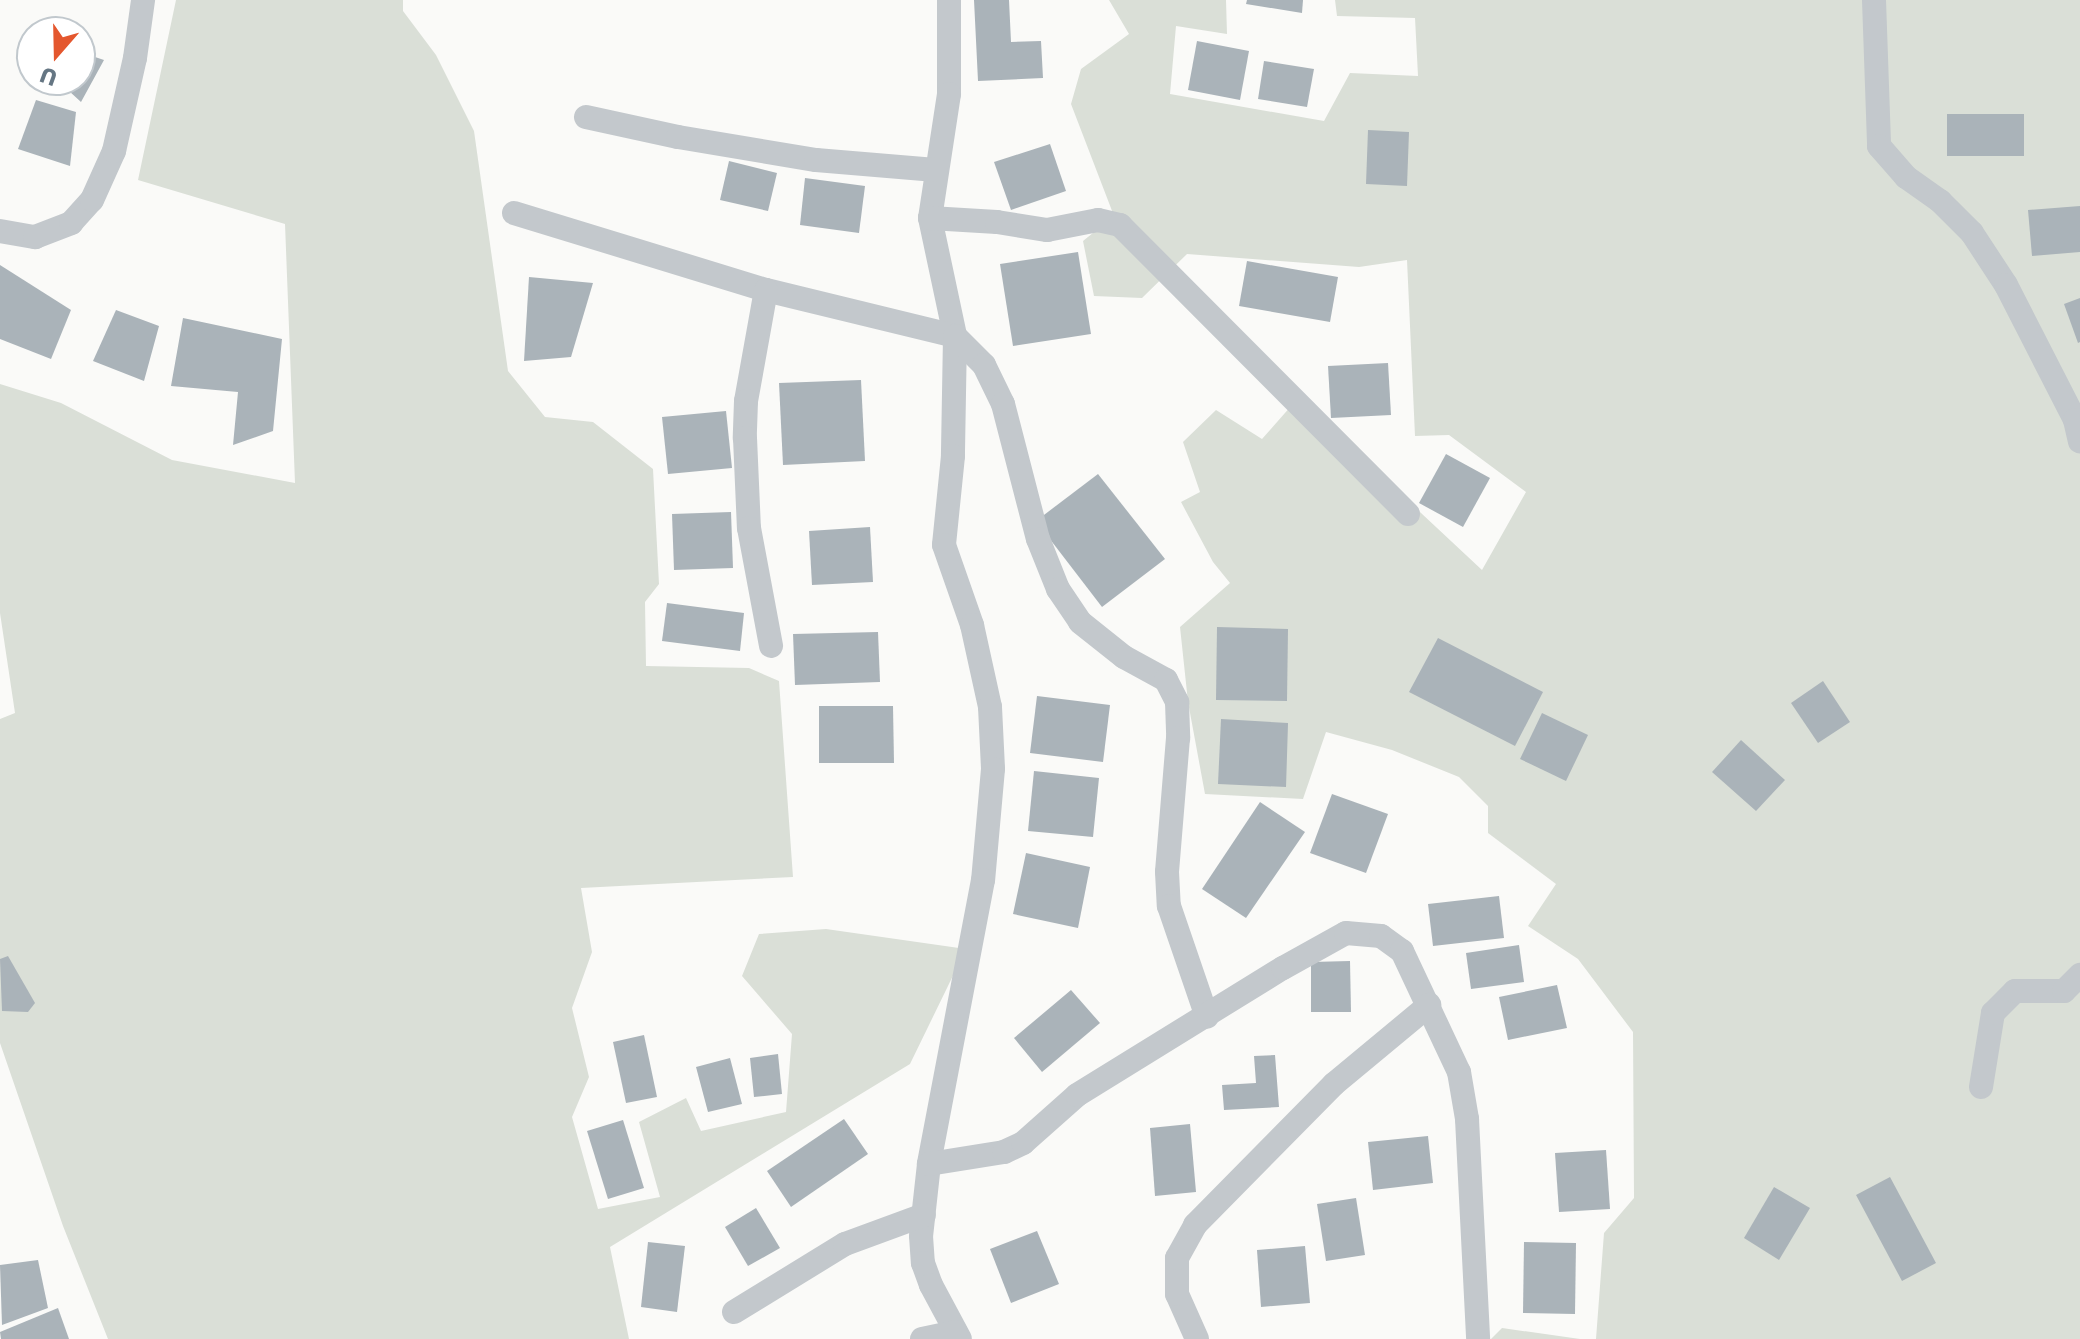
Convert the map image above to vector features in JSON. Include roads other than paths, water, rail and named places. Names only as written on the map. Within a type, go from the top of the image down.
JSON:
[{"type":"street","points":[[0,231],[35,237],[71,223],[92,200],[114,151],[135,58],[143,0]]},
{"type":"street","points":[[922,1339],[958,1335],[931,1285],[923,1263],[924,1215],[929,1164],[983,880],[993,769],[990,707],[972,625],[944,545],[953,456],[955,336],[930,218],[949,94],[949,0]]},
{"type":"street","points":[[1874,0],[1879,146],[1897,170],[1940,201],[1972,233],[2006,285],[2075,420],[2080,441]]},
{"type":"street","points":[[586,117],[816,160],[936,170]]},
{"type":"street","points":[[514,213],[766,290],[955,336],[984,365],[1003,404],[1038,539],[1058,589],[1080,622],[1124,657],[1166,680],[1177,702],[1178,738],[1167,872],[1169,906],[1207,1017]]},
{"type":"street","points":[[930,218],[997,222],[1047,230],[1098,220],[1120,225],[1408,514]]},
{"type":"street","points":[[766,290],[746,401],[745,438],[749,528],[771,646]]},
{"type":"street","points":[[929,1164],[1004,1152],[1023,1143],[1077,1095],[1283,968],[1346,933],[1381,936],[1402,951],[1459,1072],[1467,1119],[1478,1339]]},
{"type":"street","points":[[1981,1087],[1993,1013],[2015,991],[2064,991],[2080,975]]},
{"type":"street","points":[[1197,1339],[1177,1294],[1177,1258],[1195,1225],[1334,1084],[1429,1005]]},
{"type":"street","points":[[734,1312],[845,1244],[924,1215]]}]
